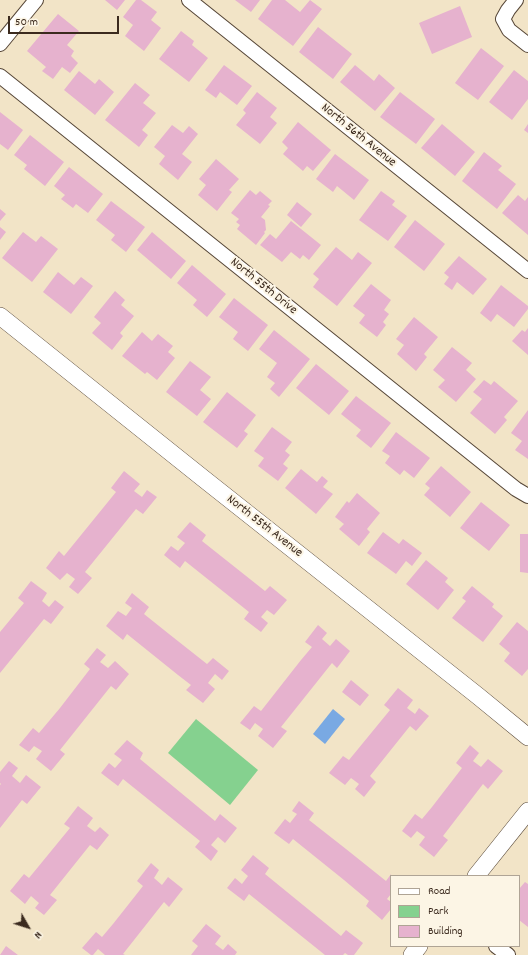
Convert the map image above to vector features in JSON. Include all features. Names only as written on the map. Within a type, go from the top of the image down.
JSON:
[{"type":"street","points":[[0,44],[36,0]]},
{"type":"street","name":"North 56th Avenue","points":[[189,0],[528,272]]},
{"type":"street","points":[[516,0],[503,19],[509,30],[528,45]]},
{"type":"street","name":"North 55th Drive","points":[[0,76],[516,489],[528,496]]},
{"type":"street","name":"North 55th Avenue","points":[[0,316],[528,737]]},
{"type":"street","points":[[477,875],[528,811]]},
{"type":"street","points":[[412,955],[418,947]]},
{"type":"street","points":[[497,947],[508,955]]},
{"type":"green space","points":[[196,719],[258,770],[230,805],[168,753]]},
{"type":"water","points":[[333,709],[345,719],[325,744],[313,734]]},
{"type":"building","points":[[105,0],[125,0],[117,10]]},
{"type":"building","points":[[136,0],[141,0],[157,12],[151,20],[161,28],[144,51],[125,36],[133,25],[123,17]]},
{"type":"building","points":[[235,0],[260,0],[251,12]]},
{"type":"building","points":[[272,0],[285,0],[300,12],[310,0],[322,9],[293,46],[258,19]]},
{"type":"building","points":[[460,6],[472,37],[432,54],[419,23]]},
{"type":"building","points":[[58,14],[79,31],[67,45],[74,51],[71,56],[78,63],[70,73],[62,67],[53,79],[42,71],[46,67],[27,51]]},
{"type":"building","points":[[318,27],[352,54],[333,79],[299,52]]},
{"type":"building","points":[[181,31],[194,41],[192,45],[208,58],[189,82],[159,59]]},
{"type":"building","points":[[481,48],[504,66],[478,100],[455,83]]},
{"type":"building","points":[[224,65],[252,86],[237,105],[220,92],[216,98],[205,90]]},
{"type":"building","points":[[355,65],[374,81],[379,74],[395,88],[375,111],[340,82]]},
{"type":"building","points":[[514,70],[528,81],[528,99],[512,120],[489,102]]},
{"type":"building","points":[[79,71],[95,84],[99,79],[114,92],[95,115],[64,90]]},
{"type":"building","points":[[135,83],[150,95],[143,103],[156,113],[142,130],[148,135],[139,147],[105,120]]},
{"type":"building","points":[[257,92],[277,108],[270,117],[277,123],[260,144],[236,125],[246,113],[243,110]]},
{"type":"building","points":[[400,92],[435,119],[416,144],[380,117]]},
{"type":"building","points":[[0,112],[23,130],[8,150],[0,144]]},
{"type":"building","points":[[298,122],[331,150],[313,171],[307,166],[303,171],[283,154],[288,148],[282,142]]},
{"type":"building","points":[[442,124],[475,152],[455,176],[421,148]]},
{"type":"building","points":[[528,124],[528,133],[524,130]]},
{"type":"building","points":[[172,125],[183,133],[189,126],[198,134],[182,154],[192,162],[178,180],[159,164],[165,156],[154,147]]},
{"type":"building","points":[[30,135],[64,162],[45,186],[24,169],[27,165],[14,155]]},
{"type":"building","points":[[484,152],[502,166],[498,170],[516,184],[497,209],[462,181]]},
{"type":"building","points":[[335,154],[369,180],[354,200],[337,186],[333,192],[316,179]]},
{"type":"building","points":[[216,159],[239,179],[229,190],[232,192],[217,211],[198,195],[206,185],[199,179]]},
{"type":"building","points":[[69,167],[103,194],[88,213],[76,204],[73,208],[61,199],[65,195],[54,186]]},
{"type":"building","points":[[250,190],[256,195],[260,191],[272,201],[261,217],[265,220],[266,230],[256,245],[237,229],[240,225],[236,222],[239,219],[231,213]]},
{"type":"building","points":[[381,191],[395,201],[392,205],[407,216],[388,241],[359,220]]},
{"type":"building","points":[[518,195],[525,201],[528,197],[528,235],[502,213]]},
{"type":"building","points":[[111,201],[145,227],[126,252],[111,240],[115,235],[96,220]]},
{"type":"building","points":[[297,202],[312,214],[301,227],[287,215]]},
{"type":"building","points":[[0,209],[6,214],[0,221]]},
{"type":"building","points":[[415,220],[445,244],[424,271],[394,247]]},
{"type":"building","points":[[291,221],[321,245],[309,260],[303,255],[300,259],[291,252],[282,262],[260,245],[270,234],[276,239]]},
{"type":"building","points":[[0,227],[6,232],[0,240]]},
{"type":"building","points":[[23,232],[36,242],[41,236],[58,249],[32,282],[2,258]]},
{"type":"building","points":[[152,232],[186,261],[171,279],[137,250]]},
{"type":"building","points":[[336,247],[352,260],[358,252],[372,263],[337,306],[313,287],[319,279],[313,274]]},
{"type":"building","points":[[459,256],[487,279],[473,295],[457,282],[452,290],[444,284],[449,277],[444,273]]},
{"type":"building","points":[[192,265],[226,294],[207,317],[193,305],[197,300],[177,283]]},
{"type":"building","points":[[58,272],[74,285],[81,277],[93,286],[71,314],[43,292]]},
{"type":"building","points":[[371,284],[391,300],[384,310],[389,314],[383,322],[386,325],[377,337],[359,323],[365,315],[353,306]]},
{"type":"building","points":[[501,285],[528,306],[528,309],[514,327],[497,314],[491,322],[480,313]]},
{"type":"building","points":[[115,291],[125,300],[121,305],[134,316],[120,333],[123,336],[112,350],[92,333],[101,323],[94,317]]},
{"type":"building","points":[[234,298],[268,325],[248,351],[233,339],[238,332],[219,317]]},
{"type":"building","points":[[414,317],[438,337],[424,354],[427,357],[416,371],[397,354],[404,345],[396,339]]},
{"type":"building","points":[[528,328],[528,355],[512,341],[522,330],[525,332]]},
{"type":"building","points":[[274,330],[310,359],[279,397],[270,389],[275,383],[267,377],[277,363],[259,349]]},
{"type":"building","points":[[142,332],[152,341],[158,334],[173,346],[168,352],[175,358],[157,380],[147,372],[145,374],[122,356]]},
{"type":"building","points":[[452,347],[472,363],[466,370],[476,379],[456,402],[438,387],[445,380],[433,370]]},
{"type":"building","points":[[190,361],[211,377],[200,390],[211,399],[197,416],[166,392]]},
{"type":"building","points":[[316,364],[349,391],[329,415],[296,388]]},
{"type":"building","points":[[484,380],[491,385],[494,381],[518,401],[504,417],[507,420],[495,434],[470,413],[482,399],[473,392]]},
{"type":"building","points":[[227,392],[256,415],[244,431],[248,434],[237,448],[203,422]]},
{"type":"building","points":[[356,396],[391,423],[371,448],[356,436],[361,430],[341,414]]},
{"type":"building","points":[[528,410],[528,459],[515,450],[522,441],[511,433]]},
{"type":"building","points":[[272,427],[292,442],[285,451],[290,455],[283,464],[288,468],[278,481],[258,466],[264,458],[254,451]]},
{"type":"building","points":[[396,432],[430,458],[414,478],[404,470],[400,475],[385,463],[390,456],[382,451]]},
{"type":"building","points":[[441,466],[471,492],[450,517],[424,495],[430,488],[425,484]]},
{"type":"building","points":[[301,469],[317,482],[322,476],[328,481],[323,487],[333,494],[316,514],[285,488]]},
{"type":"building","points":[[124,471],[140,484],[134,491],[142,497],[147,490],[157,497],[143,514],[136,509],[85,572],[92,578],[78,594],[69,587],[75,579],[67,573],[60,580],[46,568],[59,551],[64,556],[116,492],[111,488]]},
{"type":"building","points":[[357,493],[380,513],[367,529],[370,532],[359,546],[339,529],[344,524],[335,517],[347,501],[349,503]]},
{"type":"building","points":[[481,502],[510,525],[489,551],[460,528]]},
{"type":"building","points":[[190,522],[206,535],[202,541],[265,591],[270,586],[287,600],[274,615],[267,610],[261,617],[268,623],[261,632],[244,619],[249,612],[185,561],[180,568],[164,555],[171,546],[178,551],[185,543],[177,537]]},
{"type":"building","points":[[383,532],[399,544],[403,539],[422,553],[412,566],[406,561],[396,574],[367,553]]},
{"type":"building","points":[[520,534],[528,534],[528,573],[520,572]]},
{"type":"building","points":[[426,560],[448,578],[445,582],[454,590],[438,610],[406,584]]},
{"type":"building","points":[[31,581],[47,593],[42,601],[49,607],[55,600],[64,607],[51,624],[44,619],[0,673],[0,632],[24,603],[18,598]]},
{"type":"building","points":[[472,586],[494,604],[492,607],[503,616],[483,642],[452,618],[466,601],[462,598]]},
{"type":"building","points":[[132,593],[149,607],[144,614],[207,664],[213,658],[229,671],[222,680],[215,674],[208,683],[215,689],[203,703],[186,690],[191,685],[127,634],[123,640],[106,626],[118,611],[126,616],[132,608],[125,603]]},
{"type":"building","points":[[517,622],[528,631],[528,669],[522,676],[504,661],[510,653],[499,644]]},
{"type":"building","points":[[318,625],[327,633],[322,639],[330,646],[336,639],[350,651],[337,668],[332,663],[281,727],[287,731],[273,748],[258,736],[263,729],[255,723],[250,730],[240,723],[254,706],[261,711],[312,647],[305,642]]},
{"type":"building","points":[[97,648],[106,655],[100,662],[108,668],[115,661],[129,674],[116,690],[111,686],[60,750],[65,754],[51,771],[36,759],[42,751],[34,746],[29,752],[19,745],[33,728],[39,733],[60,708],[90,669],[84,664]]},
{"type":"building","points":[[351,680],[369,695],[360,706],[342,692]]},
{"type":"building","points":[[398,688],[413,700],[407,708],[415,714],[419,708],[429,716],[416,731],[410,726],[370,776],[376,782],[364,797],[355,789],[359,784],[351,778],[345,785],[329,773],[343,756],[349,760],[390,710],[384,705]]},
{"type":"building","points":[[127,740],[143,753],[140,759],[215,821],[220,814],[237,828],[225,843],[218,837],[211,845],[218,851],[211,861],[195,847],[200,841],[123,779],[118,786],[101,773],[109,763],[115,768],[122,760],[114,754]]},
{"type":"building","points":[[470,745],[479,753],[473,761],[481,767],[488,759],[503,771],[488,789],[483,784],[443,836],[448,840],[434,857],[419,845],[425,837],[417,831],[411,838],[402,831],[415,814],[422,819],[432,807],[462,768],[456,763]]},
{"type":"building","points":[[9,761],[18,768],[12,776],[20,783],[26,775],[41,787],[27,804],[22,800],[0,828],[0,772]]},
{"type":"building","points":[[299,801],[314,813],[309,820],[386,881],[390,875],[390,895],[387,899],[390,901],[390,910],[382,920],[366,906],[369,901],[344,880],[293,839],[289,844],[274,833],[285,819],[290,823],[297,814],[292,811]]},
{"type":"building","points":[[78,806],[93,818],[87,826],[95,832],[100,827],[109,835],[97,850],[90,845],[50,895],[57,900],[44,915],[35,908],[39,903],[31,896],[25,904],[10,891],[24,874],[29,878],[70,828],[64,824]]},
{"type":"building","points":[[253,855],[269,868],[265,874],[341,936],[346,930],[363,943],[354,955],[348,955],[345,953],[343,955],[325,955],[249,894],[244,901],[227,888],[235,878],[242,884],[248,876],[241,870]]},
{"type":"building","points":[[151,863],[159,870],[154,878],[162,885],[168,877],[183,889],[169,907],[164,902],[123,954],[125,955],[105,955],[98,949],[93,955],[91,955],[82,948],[96,932],[102,937],[113,924],[143,886],[137,881]]},
{"type":"building","points":[[525,882],[528,884],[528,927],[520,921],[520,888]]},
{"type":"building","points":[[206,924],[221,936],[215,944],[223,950],[228,944],[237,952],[235,955],[191,955],[198,946],[192,941]]},
{"type":"building","points":[[6,946],[18,955],[0,955]]}]
